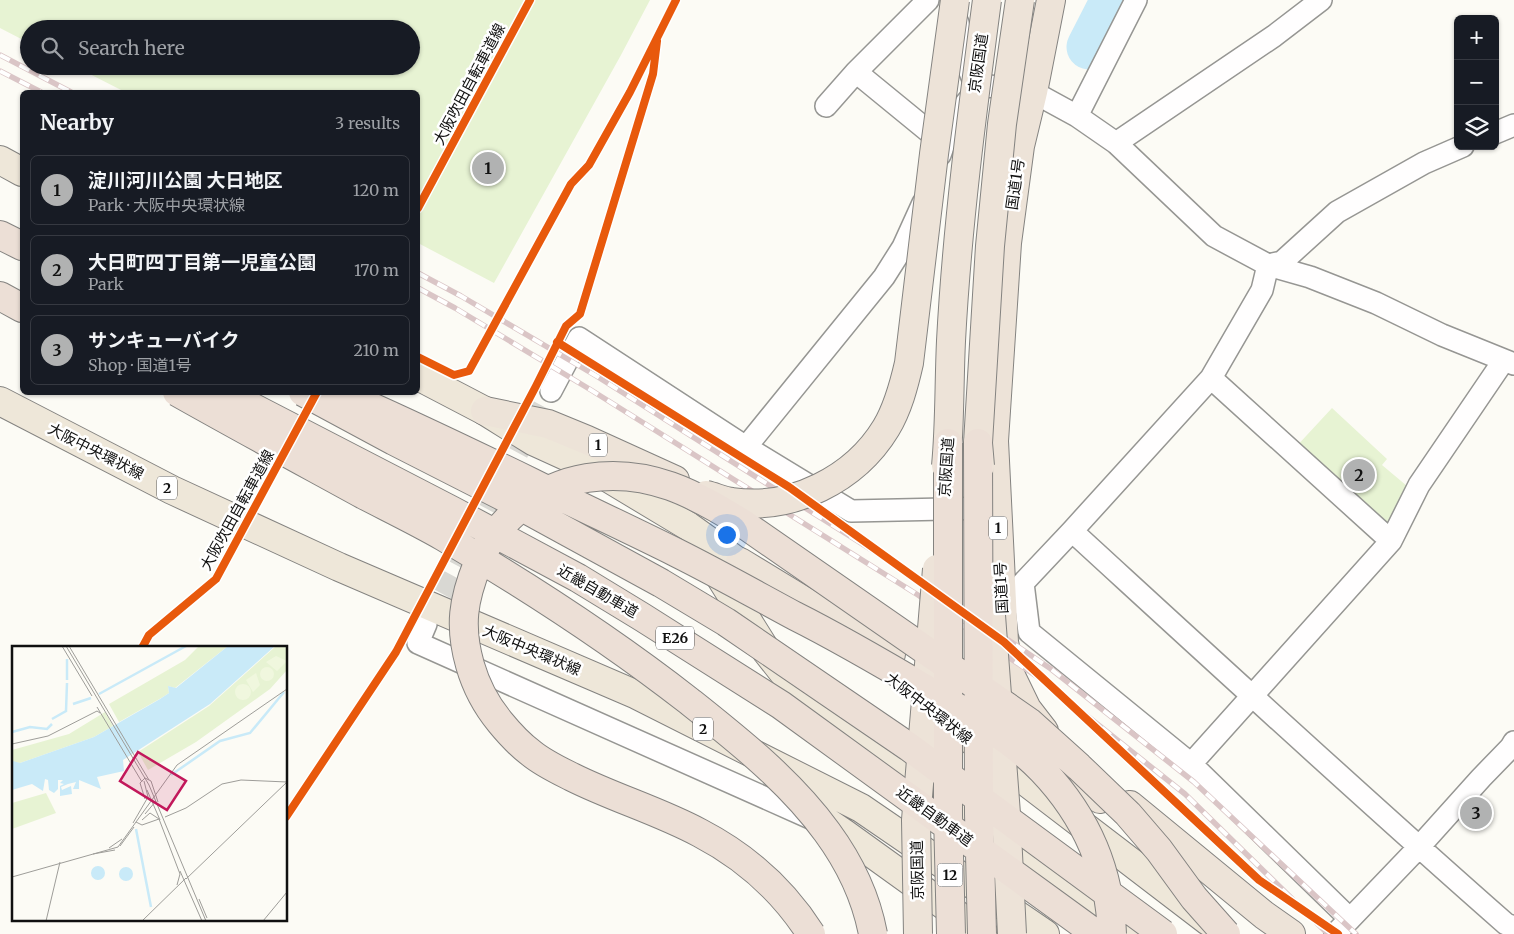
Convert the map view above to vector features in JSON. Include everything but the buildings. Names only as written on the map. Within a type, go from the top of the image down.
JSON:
[{"type":"highway","name":"1","points":[[484,411],[548,424],[706,495],[731,502],[757,504],[786,500],[827,485],[851,468],[870,451],[887,428],[901,396],[909,363],[955,0]]},
{"type":"highway","name":"京阪国道","points":[[918,934],[916,820],[948,443],[951,341],[971,120],[987,0]]},
{"type":"highway","name":"京阪国道","points":[[978,443],[991,237],[1002,124],[1020,0]]},
{"type":"highway","name":"国道1号","points":[[1050,0],[1033,92],[1020,146],[1006,243],[994,441],[1004,642],[1012,676],[1027,709],[1045,733],[1070,756],[1264,915],[1291,934]]},
{"type":"highway","points":[[0,235],[20,245]]},
{"type":"highway","points":[[0,277],[20,288]]},
{"type":"highway","points":[[0,296],[20,307]]},
{"type":"highway","points":[[183,395],[476,556],[622,651],[680,694],[785,784],[827,832],[854,878],[866,906],[873,934]]},
{"type":"highway","name":"近畿自動車道","points":[[229,395],[578,578],[642,617],[781,705],[1096,934]]},
{"type":"highway","name":"E26","points":[[309,395],[510,500],[661,583],[726,622],[802,672],[909,747],[1163,934]]},
{"type":"highway","points":[[345,395],[405,421],[679,554],[856,647],[988,727],[1041,769],[1062,792],[1083,823],[1107,884],[1112,934]]},
{"type":"highway","name":"12","points":[[948,443],[948,815],[951,934]]},
{"type":"highway","name":"1","points":[[978,443],[979,814],[983,934]]},
{"type":"highway","name":"1","points":[[978,443],[1006,814],[1012,934]]},
{"type":"highway","points":[[811,934],[798,914],[778,890],[754,868],[731,851],[671,819],[552,768],[511,735],[495,716],[481,694],[467,655],[463,630],[466,596],[481,556],[491,540],[515,512],[535,498],[579,480],[600,476],[646,478],[710,504],[745,525],[1029,722],[1047,737],[1128,814],[1225,934]]},
{"type":"highway","points":[[740,562],[889,653],[1032,750],[1264,915]]},
{"type":"main road","points":[[0,160],[20,171]]},
{"type":"main road","name":"大阪中央環状線","points":[[420,378],[484,411],[533,441],[590,467],[688,526],[740,562],[1225,934]]},
{"type":"main road","name":"大阪中央環状線","points":[[0,401],[172,490],[339,566],[636,695],[861,808],[1045,934]]},
{"type":"main road","points":[[688,526],[767,652],[797,690],[832,722],[1128,934]]},
{"type":"main road","points":[[636,695],[845,834],[983,934]]},
{"type":"street","points":[[826,106],[856,72],[928,0]]},
{"type":"street","points":[[941,0],[958,23],[967,65],[978,90]]},
{"type":"street","points":[[1077,116],[1136,0]]},
{"type":"street","points":[[1116,143],[1274,36],[1322,0]]},
{"type":"street","points":[[856,72],[944,144]]},
{"type":"street","points":[[746,447],[884,277],[903,247],[919,212],[944,144],[966,103],[978,90],[989,86],[1033,92],[1077,116],[1116,143],[1214,236],[1268,265],[1310,277],[1376,303],[1442,335],[1509,362],[1419,485],[1391,541],[1191,764]]},
{"type":"street","points":[[1499,131],[1514,125]]},
{"type":"street","points":[[1268,265],[1282,262],[1337,212],[1424,163],[1454,150]]},
{"type":"street","points":[[1268,265],[1262,290],[1211,378],[1023,582],[1028,632],[1191,764],[1350,919]]},
{"type":"street","points":[[551,391],[579,338],[746,447],[851,511],[997,508]]},
{"type":"street","points":[[1211,378],[1391,541]]},
{"type":"street","points":[[1072,531],[1419,847],[1506,924],[1514,926]]},
{"type":"street","points":[[422,634],[845,834]]},
{"type":"street","points":[[1335,934],[1419,847],[1480,778],[1512,747],[1514,742]]},
{"type":"green space","points":[[0,0],[650,0],[494,283],[420,244],[420,90],[121,90],[92,75],[420,75],[420,20],[20,20],[20,38],[0,28]]},
{"type":"green space","points":[[1332,408],[1387,459],[1382,465],[1407,486],[1390,527],[1294,449]]},
{"type":"waterway","points":[[1089,47],[1113,0]]},
{"type":"tunnel","points":[[427,622],[551,391]]},
{"type":"railway","points":[[0,55],[20,65]]},
{"type":"railway","points":[[0,71],[37,90]]},
{"type":"railway","points":[[38,75],[67,90]]},
{"type":"railway","points":[[420,274],[461,296],[598,377],[924,583],[1051,669],[1194,782],[1356,934]]},
{"type":"railway","points":[[420,289],[591,390],[918,595],[1042,680],[1185,794],[1328,934]]},
{"type":"cycle path","name":"大阪吹田自転車道線","points":[[420,204],[530,0]]},
{"type":"cycle path","points":[[420,358],[454,375],[469,371],[571,184],[589,165],[630,92],[676,0]]},
{"type":"cycle path","points":[[288,814],[396,652],[566,326],[580,314],[653,74],[657,41]]},
{"type":"cycle path","points":[[557,342],[789,487],[1004,642],[1259,880],[1338,934]]},
{"type":"cycle path","name":"大阪吹田自転車道線","points":[[143,646],[149,635],[216,579],[315,395]]},
{"type":"place","name":"淀川河川公園 大日地区","points":[[488,168]]},
{"type":"place","name":"大日町四丁目第一児童公園","points":[[1359,475]]},
{"type":"place","name":"サンキューバイク","points":[[1476,813]]}]
